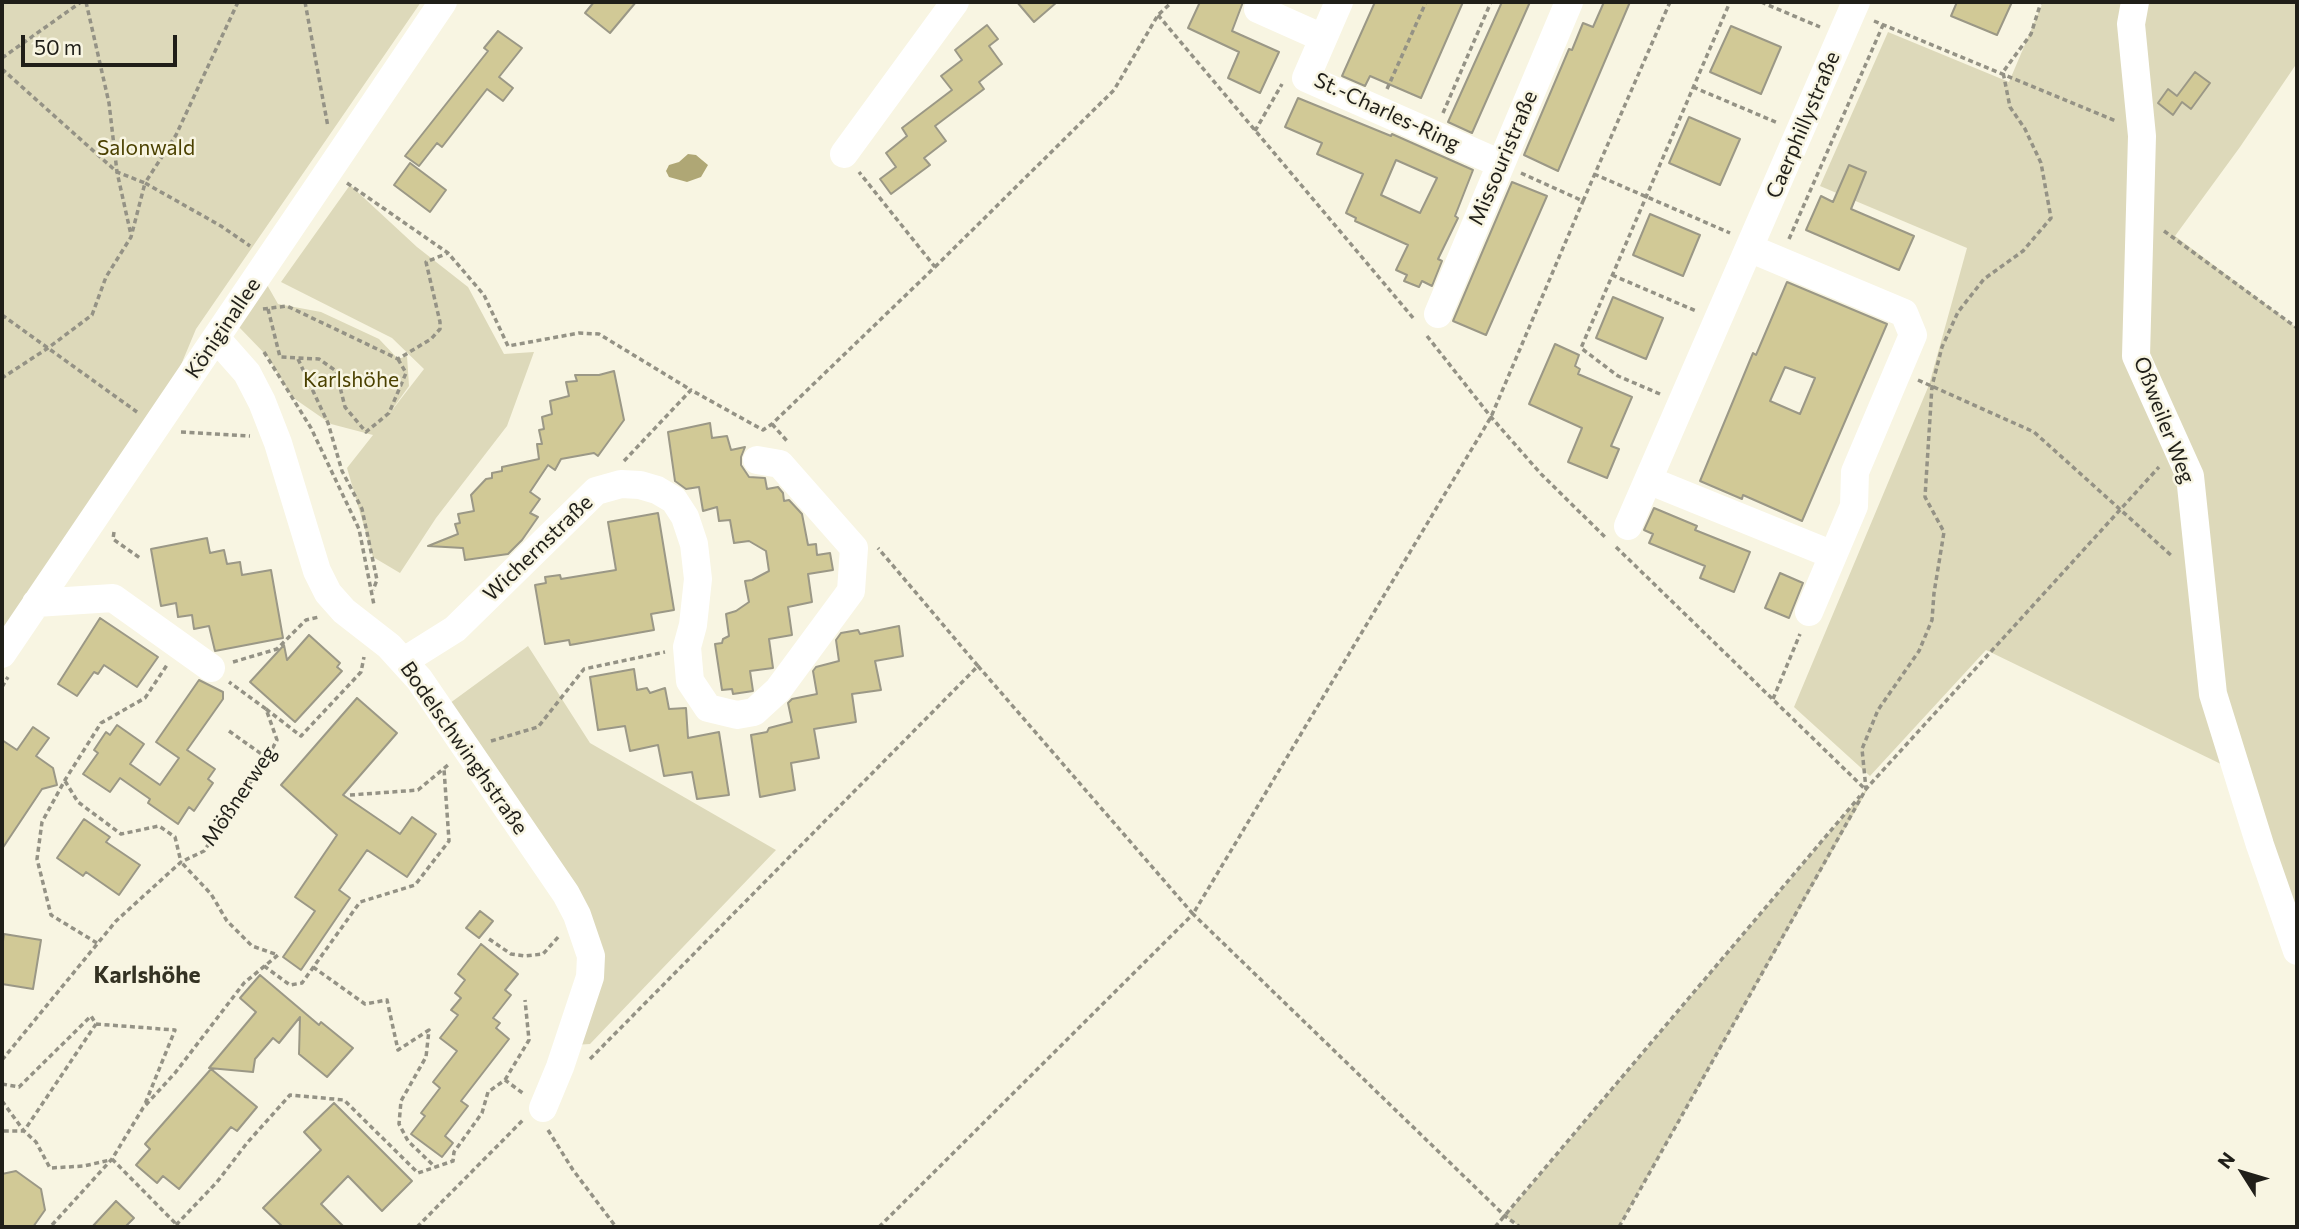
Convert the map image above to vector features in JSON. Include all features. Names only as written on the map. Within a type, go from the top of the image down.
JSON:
[{"type":"street","name":"Königinallee","points":[[2,654],[443,2]]},
{"type":"street","points":[[844,154],[955,2]]},
{"type":"street","name":"St.-Charles-Ring","points":[[1339,2],[1306,78],[1501,164]]},
{"type":"street","name":"Missouristraße","points":[[1438,314],[1568,2]]},
{"type":"street","name":"Oßweiler Weg","points":[[2135,2],[2131,24],[2142,136],[2136,356],[2190,476],[2213,694],[2260,845],[2297,951]]},
{"type":"street","name":"Caerphillystraße","points":[[1628,526],[1854,7]]},
{"type":"street","points":[[1258,9],[1323,38]]},
{"type":"street","points":[[1750,245],[1780,261],[1904,313],[1913,335],[1855,472],[1854,506],[1809,612]]},
{"type":"street","name":"Bodelschwinghstraße","points":[[216,338],[247,373],[262,402],[278,443],[317,571],[328,593],[344,611],[404,661],[566,894],[577,915],[591,956],[590,977],[560,1067],[543,1108]]},
{"type":"street","name":"Wichernstraße","points":[[404,661],[455,629],[596,491],[621,484],[640,485],[657,490],[674,500],[685,517],[694,544],[698,579],[693,625],[687,647],[690,681],[708,708],[737,715],[754,712],[778,690],[851,591],[854,548],[780,464],[757,460]]},
{"type":"street","points":[[1648,480],[1833,555]]},
{"type":"street","points":[[36,603],[113,598],[211,668]]},
{"type":"path","points":[[2,58],[83,2],[109,103],[117,172],[131,237]]},
{"type":"path","points":[[2,378],[92,315],[106,277],[131,237],[145,183],[176,135],[238,2]]},
{"type":"path","points":[[305,2],[334,162],[345,181],[448,253],[484,295],[508,346],[579,333],[599,334],[762,430],[772,424],[935,267],[1114,90],[1158,15],[1172,2]]},
{"type":"path","points":[[1378,110],[1426,2]]},
{"type":"path","points":[[1434,135],[1491,2]]},
{"type":"path","points":[[878,1227],[1193,914],[1491,417],[1670,2]]},
{"type":"path","points":[[1682,404],[1618,376],[1581,348],[1730,2]]},
{"type":"path","points":[[1761,2],[1814,24]]},
{"type":"path","points":[[1619,1227],[1866,789],[1862,749],[1878,710],[1919,650],[1932,620],[1944,533],[1925,497],[1932,386],[1942,348],[1958,312],[1983,279],[2023,251],[2051,218],[2041,163],[2025,129],[2010,107],[2003,72],[2031,34],[2041,2]]},
{"type":"path","points":[[1854,7],[1883,24],[2114,120],[2142,136]]},
{"type":"path","points":[[1158,15],[1541,474],[1866,789]]},
{"type":"path","points":[[1780,261],[1883,24]]},
{"type":"path","points":[[2,69],[117,172],[145,183],[221,226],[252,247]]},
{"type":"path","points":[[1255,131],[1285,79],[1306,78]]},
{"type":"path","points":[[1693,86],[1774,121]]},
{"type":"path","points":[[844,154],[935,267]]},
{"type":"path","points":[[1501,164],[1583,201]]},
{"type":"path","points":[[1594,174],[1750,245]]},
{"type":"path","points":[[2141,211],[2173,239],[2297,328]]},
{"type":"path","points":[[398,359],[431,339],[440,330],[426,262],[448,253]]},
{"type":"path","points":[[1612,275],[1691,309]]},
{"type":"path","points":[[237,309],[288,306],[398,359],[406,373],[389,413],[366,432],[345,407],[336,371],[319,359],[280,357],[268,309]]},
{"type":"path","points":[[2,315],[157,425],[175,432],[249,436],[278,443],[311,428]]},
{"type":"path","points":[[211,668],[301,736],[361,672],[368,629],[375,610],[359,529],[311,428],[260,348]]},
{"type":"path","points":[[298,359],[328,423],[342,471],[362,509],[377,580],[372,592]]},
{"type":"path","points":[[1932,386],[2034,432],[2201,582]]},
{"type":"path","points":[[624,461],[691,390]]},
{"type":"path","points":[[772,424],[790,445]]},
{"type":"path","points":[[1495,1227],[1866,789],[2178,446]]},
{"type":"path","points":[[115,527],[113,539],[139,558]]},
{"type":"path","points":[[870,540],[1193,914],[1520,1227]]},
{"type":"path","points":[[211,668],[278,649],[306,620],[344,611]]},
{"type":"path","points":[[1773,699],[1809,612]]},
{"type":"path","points":[[97,943],[51,915],[37,859],[42,822],[101,723],[145,698],[180,646]]},
{"type":"path","points":[[467,751],[538,727],[584,669],[687,647]]},
{"type":"path","points":[[560,1067],[580,1065],[597,1054],[978,666]]},
{"type":"path","name":"Mößnerweg","points":[[264,966],[278,955],[252,946],[227,921],[211,894],[181,862],[204,851],[277,740],[266,709]]},
{"type":"path","points":[[229,731],[267,758]]},
{"type":"path","points":[[143,1108],[175,1073],[244,983],[264,966],[290,985],[302,983],[360,902],[415,885],[449,841],[444,769],[418,790],[350,795]]},
{"type":"path","points":[[2,1060],[116,920],[181,862],[175,837],[159,826],[121,834],[78,802],[65,780]]},
{"type":"path","points":[[489,939],[511,954],[543,954],[577,915]]},
{"type":"path","points":[[313,967],[365,1004],[387,1000],[398,1050],[429,1030],[426,1057],[401,1101],[399,1124],[408,1141],[435,1167]]},
{"type":"path","points":[[112,1159],[178,1226],[290,1095],[345,1100],[418,1173],[453,1161],[454,1152],[482,1113],[488,1092],[505,1080],[529,1040],[525,1000]]},
{"type":"path","points":[[2,1084],[19,1087],[91,1016],[96,1024]]},
{"type":"path","points":[[52,1225],[112,1159],[143,1108],[174,1030],[96,1024]]},
{"type":"path","points":[[24,1131],[96,1024]]},
{"type":"path","points":[[505,1080],[543,1108],[545,1124],[554,1143],[616,1227]]},
{"type":"path","points":[[2,1101],[24,1131],[36,1142],[50,1168],[84,1166],[112,1159]]},
{"type":"path","points":[[417,1227],[524,1119],[543,1108]]},
{"type":"path","points":[[2,1131],[24,1131]]},
{"type":"green space","name":"Salonwald","points":[[2,2],[421,2],[196,329],[168,396],[2,647]]},
{"type":"green space","points":[[2043,2],[2130,2],[2136,356],[2135,2],[2297,2],[2297,63],[2175,236],[2297,328],[2297,956],[2225,766],[1986,650],[1870,776],[1794,707],[1929,385],[1967,248],[1820,186],[1888,32],[2009,82]]},
{"type":"green space","points":[[350,185],[417,247],[468,287],[504,354],[534,352],[507,426],[436,518],[400,573],[373,557],[347,468],[373,435],[331,424],[292,397],[268,357],[237,325],[266,283],[278,304],[321,312],[379,339],[398,359],[407,356],[409,386],[386,418],[424,369],[392,338],[281,282]]},
{"type":"green space","points":[[528,646],[590,743],[776,850],[590,1044],[574,1045],[599,969],[446,706]]},
{"type":"green space","points":[[1870,785],[1619,1227],[1520,1227],[1505,1216]]},
{"type":"shaded area","points":[[688,154],[696,155],[708,165],[701,177],[687,182],[669,177],[666,171],[669,165],[679,162]]},
{"type":"building","points":[[594,2],[636,2],[610,33],[585,13]]},
{"type":"building","points":[[1017,2],[1057,2],[1034,22]]},
{"type":"building","points":[[1200,2],[1243,2],[1232,31],[1279,52],[1260,93],[1228,78],[1239,52],[1188,28]]},
{"type":"building","points":[[1375,2],[1463,2],[1421,98],[1370,76],[1365,86],[1342,76]]},
{"type":"building","points":[[1502,2],[1530,2],[1472,133],[1448,122]]},
{"type":"building","points":[[1604,2],[1630,2],[1558,171],[1524,155],[1569,49],[1572,50],[1583,23],[1593,27]]},
{"type":"building","points":[[1957,2],[2012,2],[1997,35],[1951,16]]},
{"type":"building","points":[[987,25],[998,39],[989,46],[1002,64],[979,82],[984,89],[935,126],[946,141],[924,158],[930,165],[891,194],[880,179],[896,167],[886,153],[907,136],[902,128],[952,90],[941,76],[962,60],[955,50]]},
{"type":"building","points":[[1731,26],[1781,47],[1761,94],[1710,72]]},
{"type":"building","points":[[498,31],[522,48],[499,77],[513,88],[503,101],[487,89],[442,147],[437,143],[419,166],[405,156],[488,51],[484,48]]},
{"type":"building","points":[[2195,72],[2210,83],[2191,109],[2182,102],[2173,115],[2158,103],[2168,89],[2177,96]]},
{"type":"building","points":[[1298,98],[1391,136],[1392,134],[1473,170],[1455,216],[1458,218],[1438,259],[1442,261],[1432,286],[1422,281],[1419,287],[1404,281],[1407,275],[1396,270],[1408,245],[1355,221],[1356,218],[1346,213],[1363,174],[1317,154],[1322,143],[1285,127]],"holes":[[[1396,160],[1437,178],[1420,213],[1381,195]]]},
{"type":"building","points":[[1689,117],[1740,139],[1720,185],[1669,163]]},
{"type":"building","points":[[410,163],[446,190],[430,212],[394,185]]},
{"type":"building","points":[[1849,165],[1866,172],[1851,209],[1914,236],[1899,270],[1806,230],[1821,196],[1833,202]]},
{"type":"building","points":[[1512,182],[1547,196],[1486,335],[1453,321]]},
{"type":"building","points":[[1650,214],[1700,235],[1683,276],[1633,255]]},
{"type":"building","points":[[1787,282],[1887,324],[1802,521],[1743,495],[1742,499],[1700,481],[1753,353],[1756,355]],"holes":[[[1785,367],[1815,378],[1800,414],[1770,401]]]},
{"type":"building","points":[[1613,297],[1663,318],[1646,359],[1596,338]]},
{"type":"building","points":[[1555,344],[1579,355],[1575,366],[1580,369],[1578,374],[1632,397],[1611,446],[1619,449],[1607,478],[1568,462],[1582,428],[1529,404]]},
{"type":"building","points":[[614,371],[624,420],[598,456],[594,453],[561,459],[555,470],[548,465],[530,492],[540,499],[530,513],[538,517],[508,554],[465,560],[463,548],[428,546],[458,534],[455,524],[460,523],[458,514],[474,511],[471,495],[486,479],[492,478],[492,473],[502,471],[502,467],[539,459],[537,444],[542,444],[539,430],[544,429],[542,417],[552,414],[550,401],[569,396],[566,382],[577,381],[575,375],[599,375]]},
{"type":"building","points":[[710,423],[712,438],[727,436],[731,450],[745,447],[741,465],[749,477],[765,478],[767,489],[778,487],[783,493],[784,501],[789,500],[802,514],[808,545],[816,544],[817,555],[830,553],[833,570],[808,574],[812,602],[788,607],[792,635],[769,639],[773,668],[750,671],[753,691],[733,694],[732,689],[722,690],[715,644],[722,643],[723,639],[729,636],[726,614],[749,602],[745,581],[769,571],[766,551],[749,541],[734,543],[730,520],[719,521],[717,507],[703,511],[699,487],[686,489],[675,481],[668,432]]},
{"type":"building","points":[[1654,508],[1697,526],[1695,530],[1750,552],[1734,592],[1700,578],[1705,566],[1649,543],[1653,534],[1644,530]]},
{"type":"building","points":[[658,513],[674,610],[651,614],[654,630],[570,645],[569,640],[545,644],[535,585],[546,583],[545,577],[560,575],[561,579],[616,570],[608,522]]},
{"type":"building","points":[[207,538],[210,553],[224,550],[227,564],[240,562],[242,575],[271,570],[283,638],[215,651],[209,626],[194,629],[192,615],[178,617],[176,603],[161,606],[151,549]]},
{"type":"building","points":[[1780,573],[1803,583],[1789,618],[1765,608]]},
{"type":"building","points":[[100,618],[158,657],[137,687],[104,665],[98,674],[94,672],[77,696],[58,684]]},
{"type":"building","points":[[899,626],[903,656],[875,661],[881,690],[852,694],[856,722],[814,729],[819,758],[791,763],[795,790],[760,797],[751,735],[792,722],[788,703],[792,699],[817,694],[813,671],[816,667],[839,661],[836,640],[841,633],[858,630],[860,634]]},
{"type":"building","points":[[309,635],[340,663],[337,667],[342,671],[295,722],[250,682],[284,645],[287,660]]},
{"type":"building","points":[[634,669],[637,690],[647,688],[650,693],[665,688],[669,709],[686,708],[688,738],[719,732],[729,795],[697,799],[692,772],[664,776],[658,745],[630,751],[625,726],[598,730],[590,677]]},
{"type":"building","points":[[199,680],[223,692],[223,699],[187,750],[215,769],[208,779],[213,783],[194,811],[189,807],[178,824],[148,803],[150,799],[120,778],[110,792],[83,774],[98,753],[94,750],[106,732],[110,735],[117,725],[144,744],[130,764],[160,785],[179,758],[156,742]]},
{"type":"building","points":[[357,698],[397,733],[343,795],[400,834],[412,817],[436,834],[407,877],[367,850],[339,890],[350,898],[301,970],[283,957],[315,911],[295,897],[337,835],[281,785]]},
{"type":"building","points":[[33,727],[49,738],[36,756],[53,768],[57,785],[42,789],[2,849],[2,740],[17,750]]},
{"type":"building","points":[[84,819],[110,837],[106,842],[140,865],[119,895],[86,872],[83,876],[57,858]]},
{"type":"building","points":[[480,911],[493,921],[479,938],[466,928]]},
{"type":"building","points":[[4,934],[41,940],[33,989],[2,984]]},
{"type":"building","points":[[481,944],[518,974],[505,990],[511,995],[493,1018],[500,1023],[496,1028],[509,1039],[461,1101],[468,1106],[445,1136],[453,1143],[442,1157],[411,1134],[425,1116],[421,1113],[440,1088],[433,1082],[457,1051],[440,1038],[458,1015],[451,1010],[461,998],[455,993],[465,980],[458,974]]},
{"type":"building","points":[[260,975],[319,1025],[321,1022],[353,1048],[327,1077],[299,1054],[300,1017],[279,1043],[273,1038],[255,1059],[253,1072],[209,1068],[256,1012],[240,998]]},
{"type":"building","points":[[211,1069],[257,1107],[237,1131],[231,1127],[179,1189],[163,1176],[157,1183],[136,1165],[150,1149],[145,1144]]},
{"type":"building","points":[[334,1103],[412,1181],[382,1211],[348,1176],[321,1204],[344,1227],[283,1227],[263,1208],[321,1150],[304,1132]]},
{"type":"building","points":[[16,1171],[41,1189],[45,1210],[33,1227],[2,1227],[2,1174]]},
{"type":"building","points":[[116,1201],[134,1218],[125,1227],[92,1227]]},
{"type":"district","name":"Karlshöhe","points":[[147,975]]}]
